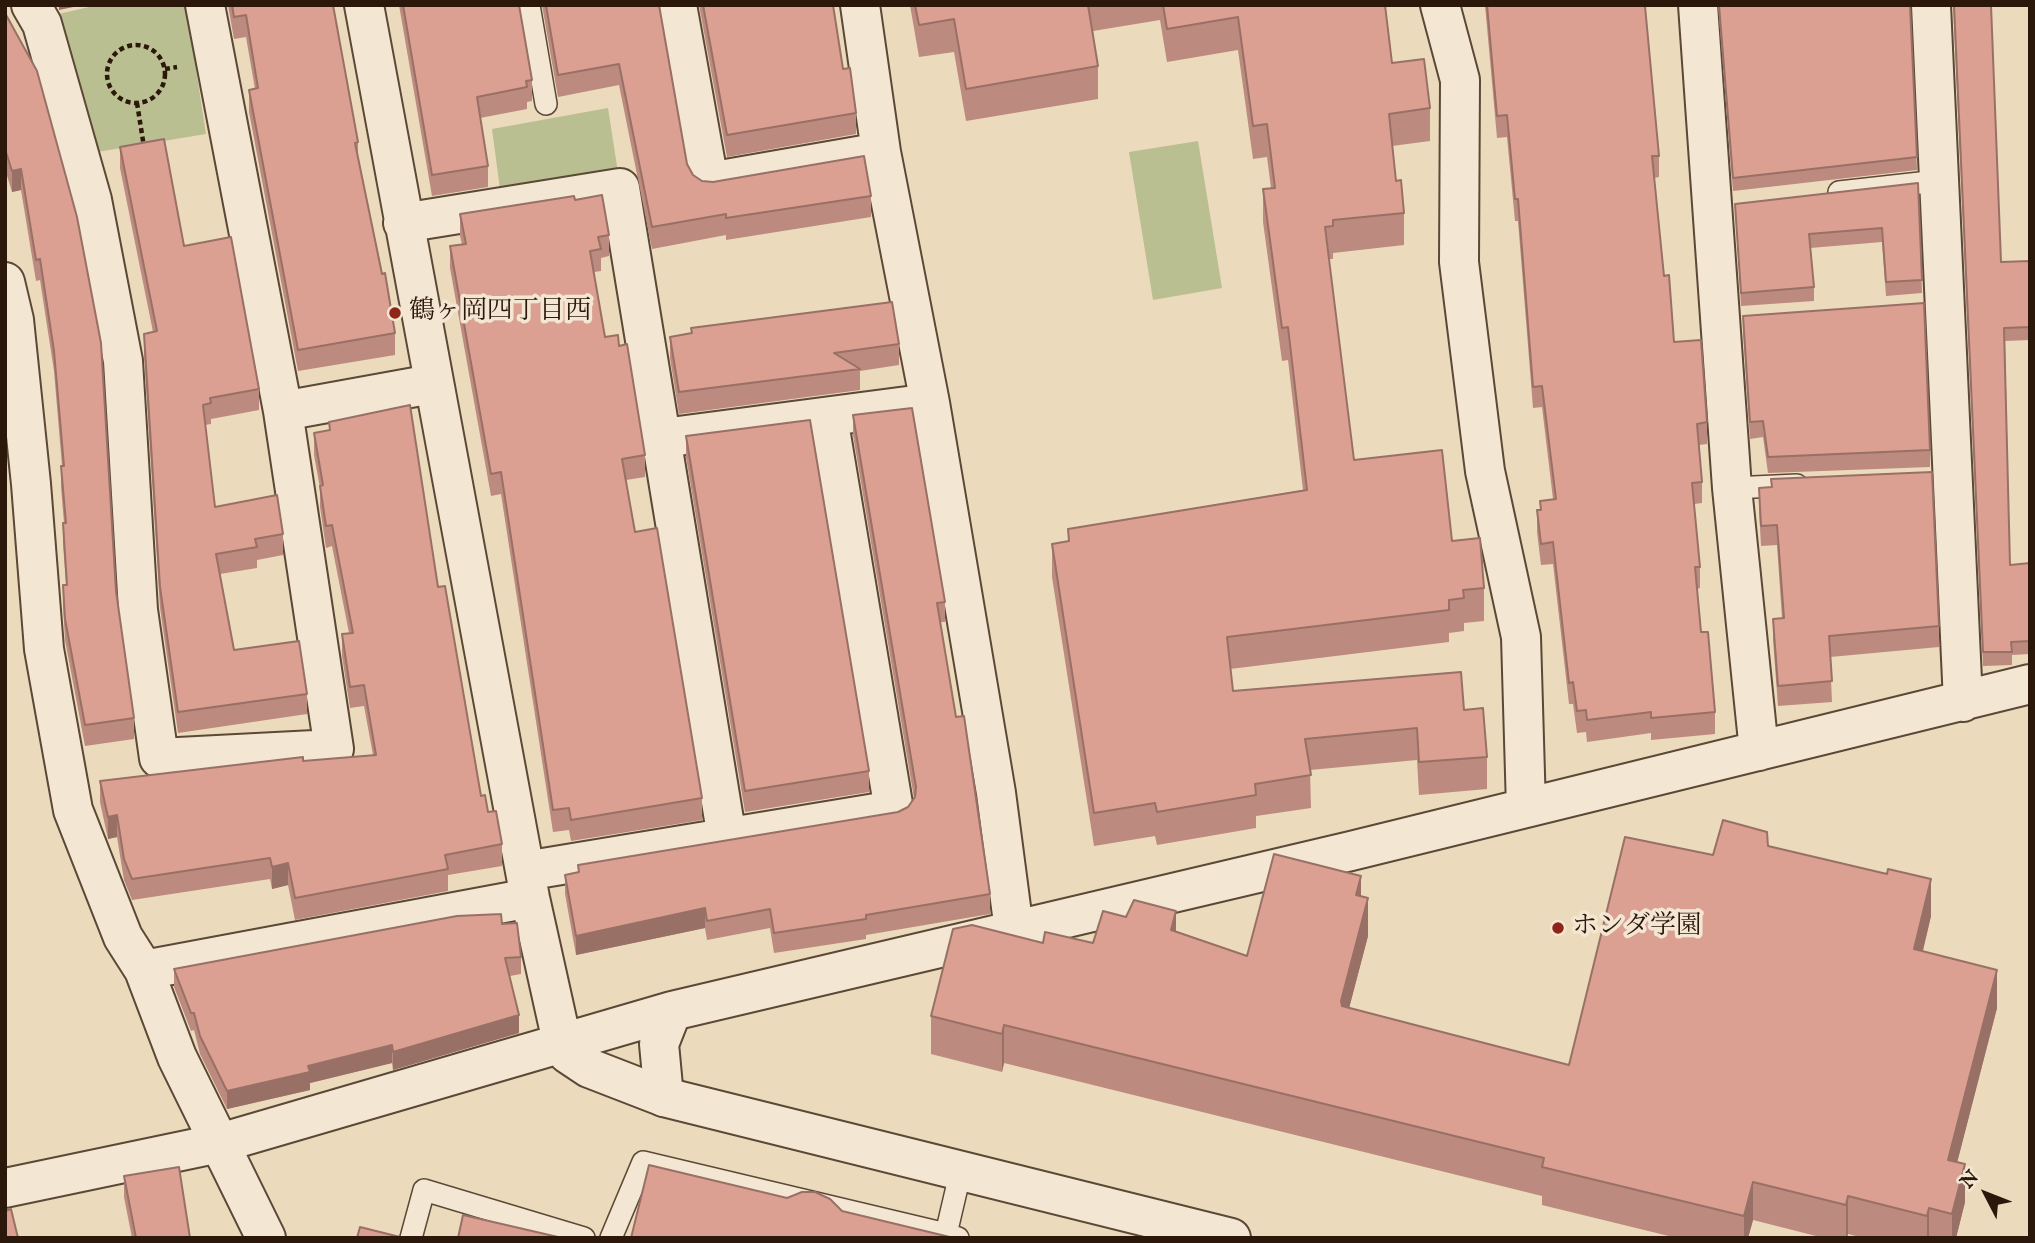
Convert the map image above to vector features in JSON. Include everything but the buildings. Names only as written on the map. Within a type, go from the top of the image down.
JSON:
[{"type":"street","points":[[31,5],[43,24],[92,200],[123,361],[138,610],[159,758],[334,749],[283,411],[205,5]]},
{"type":"street","points":[[364,5],[432,384],[528,885],[562,1042],[568,1054],[589,1068],[664,1097],[1231,1238]]},
{"type":"street","points":[[677,5],[709,182],[881,152]]},
{"type":"street","points":[[859,5],[881,152],[930,403],[996,793],[1014,930]]},
{"type":"street","points":[[1440,5],[1460,80],[1459,262],[1483,458],[1521,637],[1525,808]]},
{"type":"street","points":[[1698,5],[1725,205],[1732,320],[1732,488],[1759,751]]},
{"type":"street","points":[[1931,5],[1938,181],[1937,305],[1945,479],[1963,702]]},
{"type":"street","points":[[403,223],[620,188],[727,838]]},
{"type":"street","points":[[5,282],[14,320],[30,470],[44,649],[73,810],[123,937],[144,970],[177,1057],[266,1238]]},
{"type":"street","points":[[283,411],[432,384]]},
{"type":"street","points":[[663,438],[930,403]]},
{"type":"street","points":[[144,970],[727,838],[894,810],[828,417]]},
{"type":"street","points":[[5,1188],[220,1143],[672,1011],[1525,808],[2030,684]]},
{"type":"street","points":[[664,1097],[659,1044],[672,1011]]},
{"type":"lane","points":[[529,5],[546,104]]},
{"type":"lane","points":[[1818,195],[1938,181]]},
{"type":"lane","points":[[1732,488],[1815,485]]},
{"type":"lane","points":[[611,1238],[643,1162],[952,1236],[961,1170]]},
{"type":"lane","points":[[411,1238],[424,1190],[584,1238]]},
{"type":"path","points":[[136,45],[155,52],[161,60],[165,78],[157,94],[137,103],[116,96],[107,79],[107,69],[117,52],[136,45]]},
{"type":"path","points":[[137,103],[145,150]]},
{"type":"green space","points":[[98,5],[186,5],[206,134],[97,152],[54,15]]},
{"type":"green space","points":[[608,108],[619,179],[501,197],[492,129]]},
{"type":"green space","points":[[1198,141],[1222,288],[1153,300],[1129,152]]},
{"type":"place","name":"鶴ヶ岡四丁目西","points":[[395,313]]},
{"type":"place","name":"ホンダ学園","points":[[1558,928]]}]
